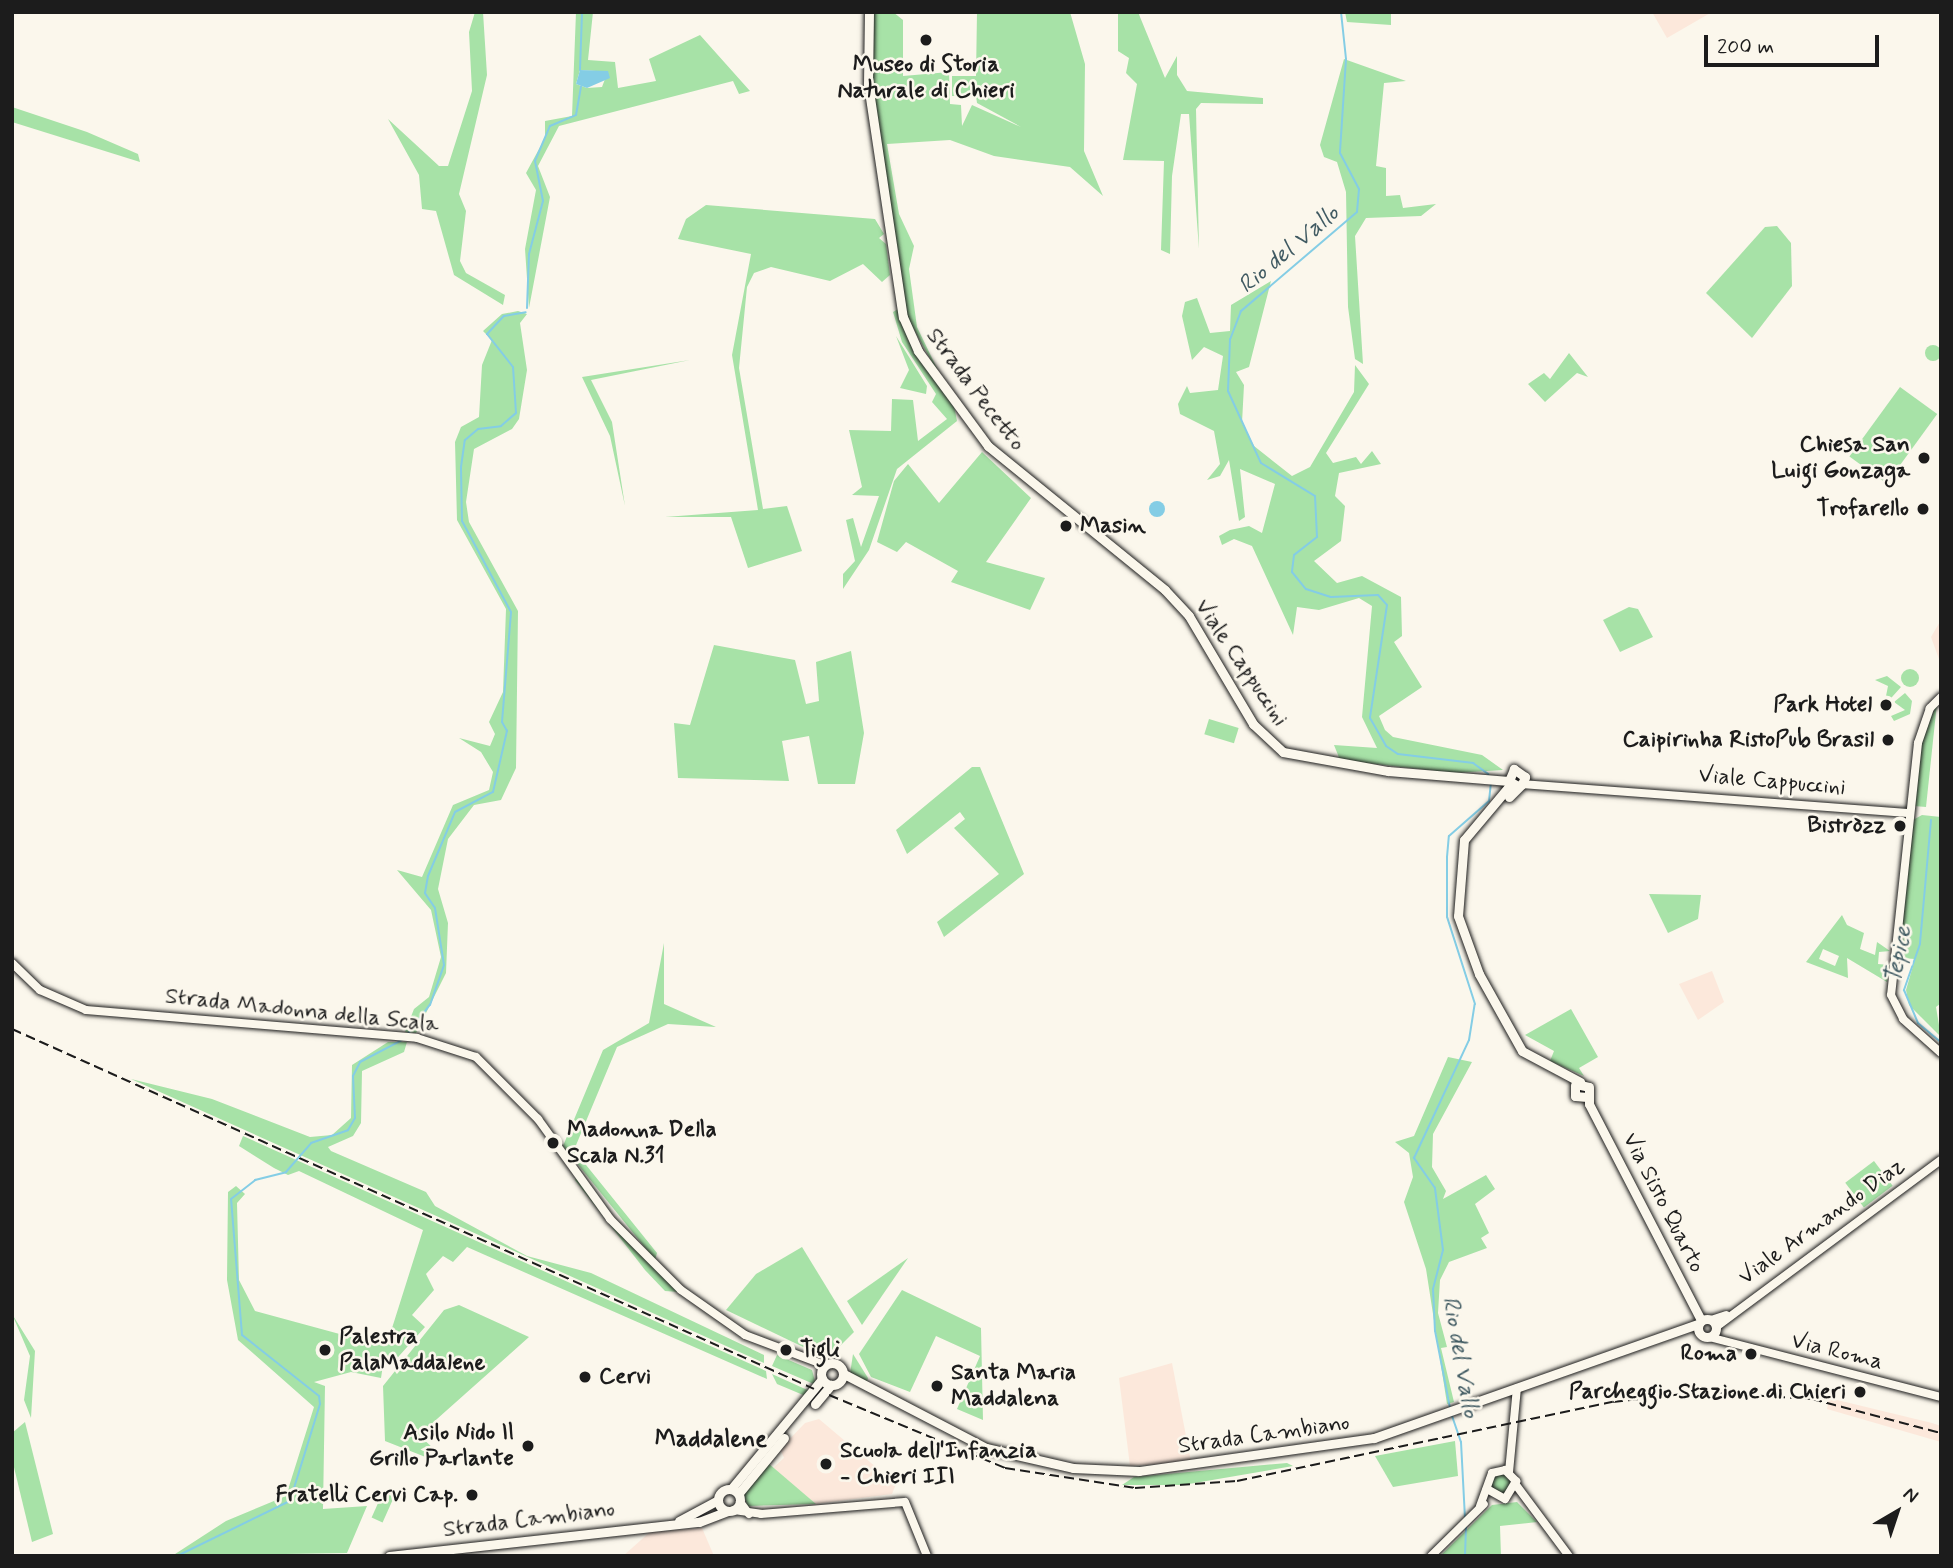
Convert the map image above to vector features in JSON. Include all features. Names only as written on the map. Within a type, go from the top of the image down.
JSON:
[{"type":"main road","name":"Strada Pecetto","points":[[869,12],[870,102],[909,335],[1002,461],[1137,563]]},
{"type":"main road","name":"Viale Cappuccini","points":[[1137,563],[1189,616],[1253,724],[1283,752],[1388,771],[1507,779]]},
{"type":"main road","points":[[1507,779],[1500,804],[1464,840],[1457,914],[1479,974],[1514,1038],[1527,1056],[1589,1087],[1586,1100],[1573,1093],[1575,1081]]},
{"type":"main road","name":"Via Sisto Quarto","points":[[1586,1100],[1707,1328]]},
{"type":"main road","name":"Strada Cambiano","points":[[838,1380],[862,1385],[986,1448],[1088,1469],[1159,1469],[1324,1449],[1449,1413],[1671,1332],[1707,1328]]},
{"type":"main road","points":[[718,1500],[730,1511],[737,1495],[822,1377],[825,1365],[837,1364],[838,1380],[737,1495]]},
{"type":"main road","points":[[822,1377],[838,1380]]},
{"type":"main road","name":"Strada Cambiano","points":[[674,1523],[718,1500],[737,1495]]},
{"type":"main road","name":"Strada Cambiano","points":[[388,1556],[710,1520],[730,1511]]},
{"type":"street","points":[[1941,697],[1922,726],[1907,813],[1891,995],[1901,1017],[1941,1053]]},
{"type":"street","name":"Viale Cappuccini","points":[[1507,779],[1907,813]]},
{"type":"street","name":"Strada Madonna della Scala","points":[[12,962],[40,990],[86,1010],[406,1037],[447,1045],[486,1065],[538,1119],[610,1219],[681,1290],[746,1335],[810,1364]]},
{"type":"street","name":"Viale Armando Diaz","points":[[1707,1328],[1941,1160]]},
{"type":"street","name":"Via Roma","points":[[1707,1328],[1724,1341],[1941,1397]]},
{"type":"street","points":[[810,1364],[825,1365]]},
{"type":"street","points":[[810,1364],[822,1377]]},
{"type":"street","points":[[1432,1556],[1480,1506],[1506,1449],[1517,1388]]},
{"type":"street","points":[[1506,1449],[1509,1472],[1516,1485],[1569,1556]]},
{"type":"street","points":[[1496,1471],[1509,1472]]},
{"type":"street","points":[[1508,1497],[1516,1485]]},
{"type":"street","points":[[1487,1489],[1496,1499]]},
{"type":"street","points":[[737,1495],[749,1514]]},
{"type":"street","points":[[1480,1506],[1508,1497],[1532,1506]]},
{"type":"street","points":[[730,1511],[749,1514],[905,1502],[927,1556]]},
{"type":"shaded area","points":[[1652,12],[1712,12],[1667,38]]},
{"type":"shaded area","points":[[1941,620],[1941,659],[1939,659],[1931,637]]},
{"type":"shaded area","points":[[1712,971],[1724,1002],[1698,1020],[1679,984]]},
{"type":"shaded area","points":[[1172,1363],[1191,1462],[1130,1466],[1119,1378]]},
{"type":"shaded area","points":[[1829,1398],[1941,1426],[1941,1442],[1827,1409]]},
{"type":"shaded area","name":"Scuola dell'Infanzia - Chieri III","points":[[819,1419],[896,1484],[892,1494],[816,1504],[773,1468],[784,1458],[780,1449],[805,1423]]},
{"type":"shaded area","points":[[702,1528],[714,1556],[623,1556],[650,1532]]},
{"type":"green space","points":[[475,12],[483,12],[487,75],[459,194],[466,211],[460,261],[466,273],[505,295],[503,305],[454,275],[436,211],[422,209],[419,175],[388,119],[439,166],[448,166],[472,91],[469,32]]},
{"type":"green space","points":[[576,12],[593,12],[588,60],[615,62],[618,88],[656,81],[649,59],[700,35],[750,91],[739,94],[733,81],[559,126],[538,166],[550,197],[529,308],[525,249],[536,190],[526,173],[545,138],[545,121],[572,116]],"holes":[[[580,70],[608,71],[602,87],[587,88],[576,84]]]},
{"type":"green space","points":[[871,12],[893,12],[903,20],[903,76],[949,72],[950,104],[961,105],[962,126],[972,105],[1021,127],[977,103],[976,96],[952,96],[952,76],[976,76],[977,12],[1070,12],[1085,64],[1084,151],[1103,196],[1070,167],[994,156],[950,140],[887,144],[899,214],[914,246],[909,269],[917,327],[946,387],[908,319],[873,102]]},
{"type":"green space","points":[[1118,12],[1138,12],[1165,78],[1177,56],[1177,75],[1187,91],[1263,98],[1263,104],[1201,103],[1196,109],[1199,249],[1189,114],[1181,114],[1172,176],[1170,254],[1161,250],[1164,161],[1123,160],[1137,84],[1126,73],[1129,58],[1118,51]]},
{"type":"green space","points":[[1345,12],[1391,12],[1391,25],[1347,22]]},
{"type":"green space","points":[[1344,59],[1406,81],[1384,83],[1376,166],[1386,168],[1386,196],[1400,195],[1403,208],[1436,204],[1421,216],[1366,218],[1355,236],[1363,364],[1355,359],[1348,307],[1346,192],[1337,162],[1324,157],[1320,145]]},
{"type":"green space","points":[[12,107],[87,132],[138,154],[140,162],[12,122]]},
{"type":"green space","points":[[706,205],[875,219],[884,234],[879,238],[886,244],[890,275],[882,282],[863,264],[830,281],[771,267],[754,273],[747,287],[739,368],[763,509],[787,506],[802,551],[748,568],[731,517],[665,517],[758,510],[732,355],[751,254],[678,239],[686,219]]},
{"type":"green space","points":[[1777,226],[1791,243],[1792,286],[1752,338],[1706,293],[1765,227]]},
{"type":"green space","points":[[1271,281],[1249,367],[1236,372],[1244,385],[1242,423],[1254,446],[1292,476],[1310,467],[1354,392],[1355,365],[1369,384],[1326,453],[1333,463],[1356,457],[1361,464],[1372,451],[1381,464],[1339,473],[1335,496],[1345,506],[1341,541],[1314,561],[1337,583],[1362,576],[1401,597],[1402,636],[1394,642],[1422,687],[1379,716],[1385,730],[1393,737],[1482,755],[1503,770],[1454,773],[1340,760],[1334,745],[1377,748],[1362,717],[1372,606],[1359,598],[1319,610],[1297,607],[1293,635],[1252,546],[1234,539],[1222,545],[1219,536],[1230,530],[1249,526],[1262,533],[1275,484],[1240,469],[1245,517],[1239,521],[1229,460],[1220,476],[1207,480],[1220,464],[1214,431],[1180,414],[1178,404],[1187,386],[1190,393],[1218,390],[1223,356],[1204,347],[1192,360],[1182,316],[1185,302],[1197,298],[1210,333],[1230,331],[1231,305]]},
{"type":"green space","points":[[898,309],[908,340],[954,406],[957,421],[897,469],[869,550],[843,589],[843,574],[855,561],[846,520],[853,518],[861,547],[879,496],[852,495],[862,487],[849,430],[891,431],[892,399],[913,400],[918,441],[947,419],[932,402],[936,394],[902,342],[893,312]]},
{"type":"green space","points":[[518,311],[527,314],[520,323],[527,370],[519,419],[512,429],[474,449],[466,502],[469,522],[518,611],[516,768],[501,800],[474,805],[448,839],[438,889],[448,923],[446,973],[416,1033],[405,1032],[414,1009],[429,997],[441,957],[431,910],[397,870],[422,877],[453,805],[489,790],[493,772],[481,752],[459,738],[490,746],[495,734],[489,722],[503,692],[506,609],[457,520],[455,442],[461,427],[479,417],[482,365],[492,340],[483,331],[502,314]]},
{"type":"green space","points":[[896,336],[927,386],[926,394],[900,388],[909,370]]},
{"type":"green space","points":[[1933,345],[1939,347],[1939,359],[1933,361],[1927,359],[1925,353],[1927,347]]},
{"type":"green space","points":[[1569,353],[1588,377],[1577,373],[1545,402],[1528,384],[1544,373],[1550,379]]},
{"type":"green space","points":[[690,360],[591,380],[612,422],[625,506],[610,436],[582,377]]},
{"type":"green space","points":[[1900,387],[1937,414],[1887,484],[1849,457]]},
{"type":"green space","points":[[982,452],[1031,498],[986,562],[1045,578],[1030,610],[951,582],[958,571],[906,542],[897,552],[877,542],[894,481],[908,464],[939,503]]},
{"type":"green space","points":[[1629,607],[1638,609],[1653,637],[1620,652],[1603,620]]},
{"type":"green space","points":[[714,645],[795,660],[806,704],[819,701],[816,662],[851,651],[864,733],[855,784],[818,784],[809,736],[782,741],[789,781],[678,778],[674,723],[690,725]]},
{"type":"green space","points":[[1910,669],[1916,672],[1919,678],[1916,684],[1910,687],[1904,684],[1901,678],[1904,672]]},
{"type":"green space","points":[[1887,676],[1901,687],[1884,706],[1888,686],[1875,680]]},
{"type":"green space","points":[[1905,693],[1912,701],[1910,714],[1894,721],[1891,716],[1905,710],[1894,702]]},
{"type":"green space","points":[[1937,703],[1926,807],[1914,806],[1919,747]]},
{"type":"green space","points":[[1209,719],[1239,728],[1234,743],[1204,734]]},
{"type":"green space","points":[[972,767],[980,767],[1024,874],[944,937],[937,922],[999,874],[954,828],[965,819],[960,812],[907,854],[896,830]]},
{"type":"green space","points":[[1922,815],[1941,817],[1941,1003],[1936,1007],[1941,1037],[1909,1005],[1906,990],[1915,959],[1900,958],[1911,821]]},
{"type":"green space","points":[[1649,894],[1701,895],[1698,919],[1668,933]]},
{"type":"green space","points":[[1842,915],[1847,925],[1864,933],[1860,949],[1875,955],[1877,942],[1890,951],[1879,952],[1878,964],[1889,965],[1887,982],[1847,958],[1848,978],[1806,962]],"holes":[[[1823,949],[1839,956],[1835,966],[1819,959]]]},
{"type":"green space","points":[[664,943],[664,1004],[716,1027],[668,1024],[617,1047],[574,1150],[657,1253],[655,1260],[563,1146],[603,1050],[649,1023]]},
{"type":"green space","points":[[1571,1009],[1598,1057],[1579,1068],[1584,1076],[1550,1061],[1554,1051],[1525,1035]]},
{"type":"green space","points":[[388,1042],[407,1042],[404,1052],[362,1071],[361,1123],[353,1136],[328,1147],[331,1151],[426,1192],[435,1206],[527,1256],[591,1273],[764,1355],[764,1363],[131,1079],[212,1099],[310,1137],[332,1135],[351,1118],[352,1065]]},
{"type":"green space","points":[[1448,1057],[1472,1062],[1433,1134],[1432,1167],[1446,1191],[1443,1199],[1486,1175],[1495,1189],[1475,1204],[1489,1233],[1481,1238],[1487,1248],[1449,1262],[1440,1280],[1438,1313],[1447,1347],[1441,1348],[1454,1402],[1447,1404],[1426,1269],[1404,1202],[1413,1177],[1409,1153],[1395,1142],[1414,1136]]},
{"type":"green space","points":[[243,1136],[766,1371],[767,1379],[467,1247],[453,1262],[443,1256],[426,1274],[434,1290],[412,1315],[425,1327],[391,1365],[383,1365],[381,1378],[351,1372],[314,1382],[325,1386],[323,1509],[367,1506],[347,1553],[172,1556],[226,1521],[286,1496],[314,1407],[238,1340],[227,1280],[228,1192],[236,1186],[245,1194],[237,1203],[239,1280],[255,1311],[358,1339],[387,1344],[423,1230],[299,1171],[288,1175],[274,1168],[239,1146]]},
{"type":"green space","points":[[1874,1161],[1893,1186],[1864,1207],[1845,1183]]},
{"type":"green space","points":[[576,1178],[679,1292],[665,1291],[645,1270]]},
{"type":"green space","points":[[802,1247],[854,1332],[836,1350],[820,1355],[726,1310],[756,1274]]},
{"type":"green space","points":[[908,1258],[862,1325],[847,1301]]},
{"type":"green space","points":[[902,1290],[981,1328],[983,1420],[957,1409],[980,1356],[936,1336],[910,1392],[871,1377],[859,1354]]},
{"type":"green space","points":[[459,1305],[529,1337],[419,1435],[435,1450],[428,1458],[385,1441],[383,1386],[444,1310]]},
{"type":"green space","points":[[12,1314],[35,1351],[31,1418],[24,1400],[30,1356]]},
{"type":"green space","points":[[853,1354],[868,1378],[867,1382],[850,1374]]},
{"type":"green space","points":[[777,1355],[812,1370],[816,1385],[772,1366]]},
{"type":"green space","points":[[772,1374],[814,1393],[808,1397],[777,1384]]},
{"type":"green space","points":[[25,1422],[53,1534],[32,1542],[12,1459],[12,1433]]},
{"type":"green space","points":[[1455,1441],[1458,1476],[1393,1487],[1375,1456]]},
{"type":"green space","points":[[768,1463],[816,1504],[748,1506],[743,1494]]},
{"type":"green space","points":[[1287,1463],[1293,1466],[1183,1485],[1122,1485],[1134,1477]]},
{"type":"green space","points":[[1501,1474],[1508,1477],[1511,1484],[1508,1491],[1501,1494],[1494,1491],[1491,1484],[1494,1477]]},
{"type":"green space","points":[[383,1492],[394,1497],[383,1522],[372,1518]]},
{"type":"green space","points":[[1517,1502],[1537,1522],[1500,1526],[1501,1556],[1440,1556],[1492,1505]]},
{"type":"water","points":[[580,70],[608,71],[610,78],[587,88],[576,84]]},
{"type":"water","points":[[1157,501],[1165,509],[1157,517],[1149,509]]},
{"type":"waterway","points":[[580,70],[582,12]]},
{"type":"waterway","name":"Rio del Vallo","points":[[1341,12],[1346,59],[1340,153],[1359,189],[1357,212],[1241,311],[1230,339],[1228,391],[1261,463],[1315,496],[1317,537],[1294,555],[1292,572],[1306,589],[1331,597],[1378,595],[1387,605],[1370,718],[1386,746],[1398,754],[1473,763],[1488,774]]},
{"type":"waterway","points":[[527,308],[529,254],[543,201],[535,161],[550,126],[576,115],[581,86]]},
{"type":"waterway","points":[[407,1035],[430,1005],[444,965],[435,908],[425,893],[428,876],[455,812],[493,792],[507,731],[502,722],[511,612],[462,521],[461,467],[465,440],[478,429],[501,426],[516,413],[513,367],[487,334],[504,316],[526,312]]},
{"type":"waterway","name":"Rio del Vallo","points":[[1450,1408],[1435,1331],[1433,1289],[1443,1250],[1435,1188],[1414,1158],[1469,1040],[1475,1004],[1447,917],[1449,836],[1489,801],[1491,783]]},
{"type":"waterway","name":"Tepice","points":[[1931,820],[1920,944],[1904,990],[1918,1023],[1941,1042]]},
{"type":"waterway","points":[[177,1556],[290,1501],[320,1404],[319,1396],[242,1335],[231,1199],[255,1180],[286,1172],[311,1143],[348,1130],[355,1118],[353,1076],[360,1062],[404,1039]]},
{"type":"waterway","name":"Rio del Vallo","points":[[1451,1413],[1461,1442],[1465,1518]]},
{"type":"waterway","name":"Rio del Vallo","points":[[1465,1556],[1466,1527]]},
{"type":"railway","points":[[12,1029],[814,1389]]},
{"type":"railway","points":[[829,1395],[1005,1468],[1135,1488],[1237,1481],[1613,1402],[1700,1392],[1812,1399],[1941,1433]]},
{"type":"place","name":"Museo di Storia Naturale di Chieri","points":[[926,40]]},
{"type":"place","name":"Chiesa San Luigi Gonzaga","points":[[1924,458]]},
{"type":"place","name":"Trofarello","points":[[1923,509]]},
{"type":"place","name":"Masin","points":[[1066,526]]},
{"type":"place","name":"Park Hotel","points":[[1886,705]]},
{"type":"place","name":"Caipirinha RistoPub Brasil","points":[[1888,740]]},
{"type":"place","name":"Bistròzz","points":[[1900,826]]},
{"type":"place","name":"Madonna Della Scala N.31","points":[[553,1143]]},
{"type":"place","name":"Palestra PalaMaddalene","points":[[325,1350]]},
{"type":"place","name":"Tigli","points":[[786,1350]]},
{"type":"place","name":"Roma","points":[[1751,1354]]},
{"type":"place","name":"Cervi","points":[[585,1377]]},
{"type":"place","name":"Santa Maria Maddalena","points":[[937,1386]]},
{"type":"place","name":"Parcheggio Stazione di Chieri","points":[[1860,1392]]},
{"type":"place","name":"Asilo Nido Il Grillo Parlante","points":[[528,1446]]},
{"type":"place","name":"Scuola dell'Infanzia - Chieri III","points":[[826,1464]]},
{"type":"place","name":"Fratelli Cervi Cap.","points":[[472,1495]]},
{"type":"district","name":"Maddalene","points":[[711,1440]]}]
